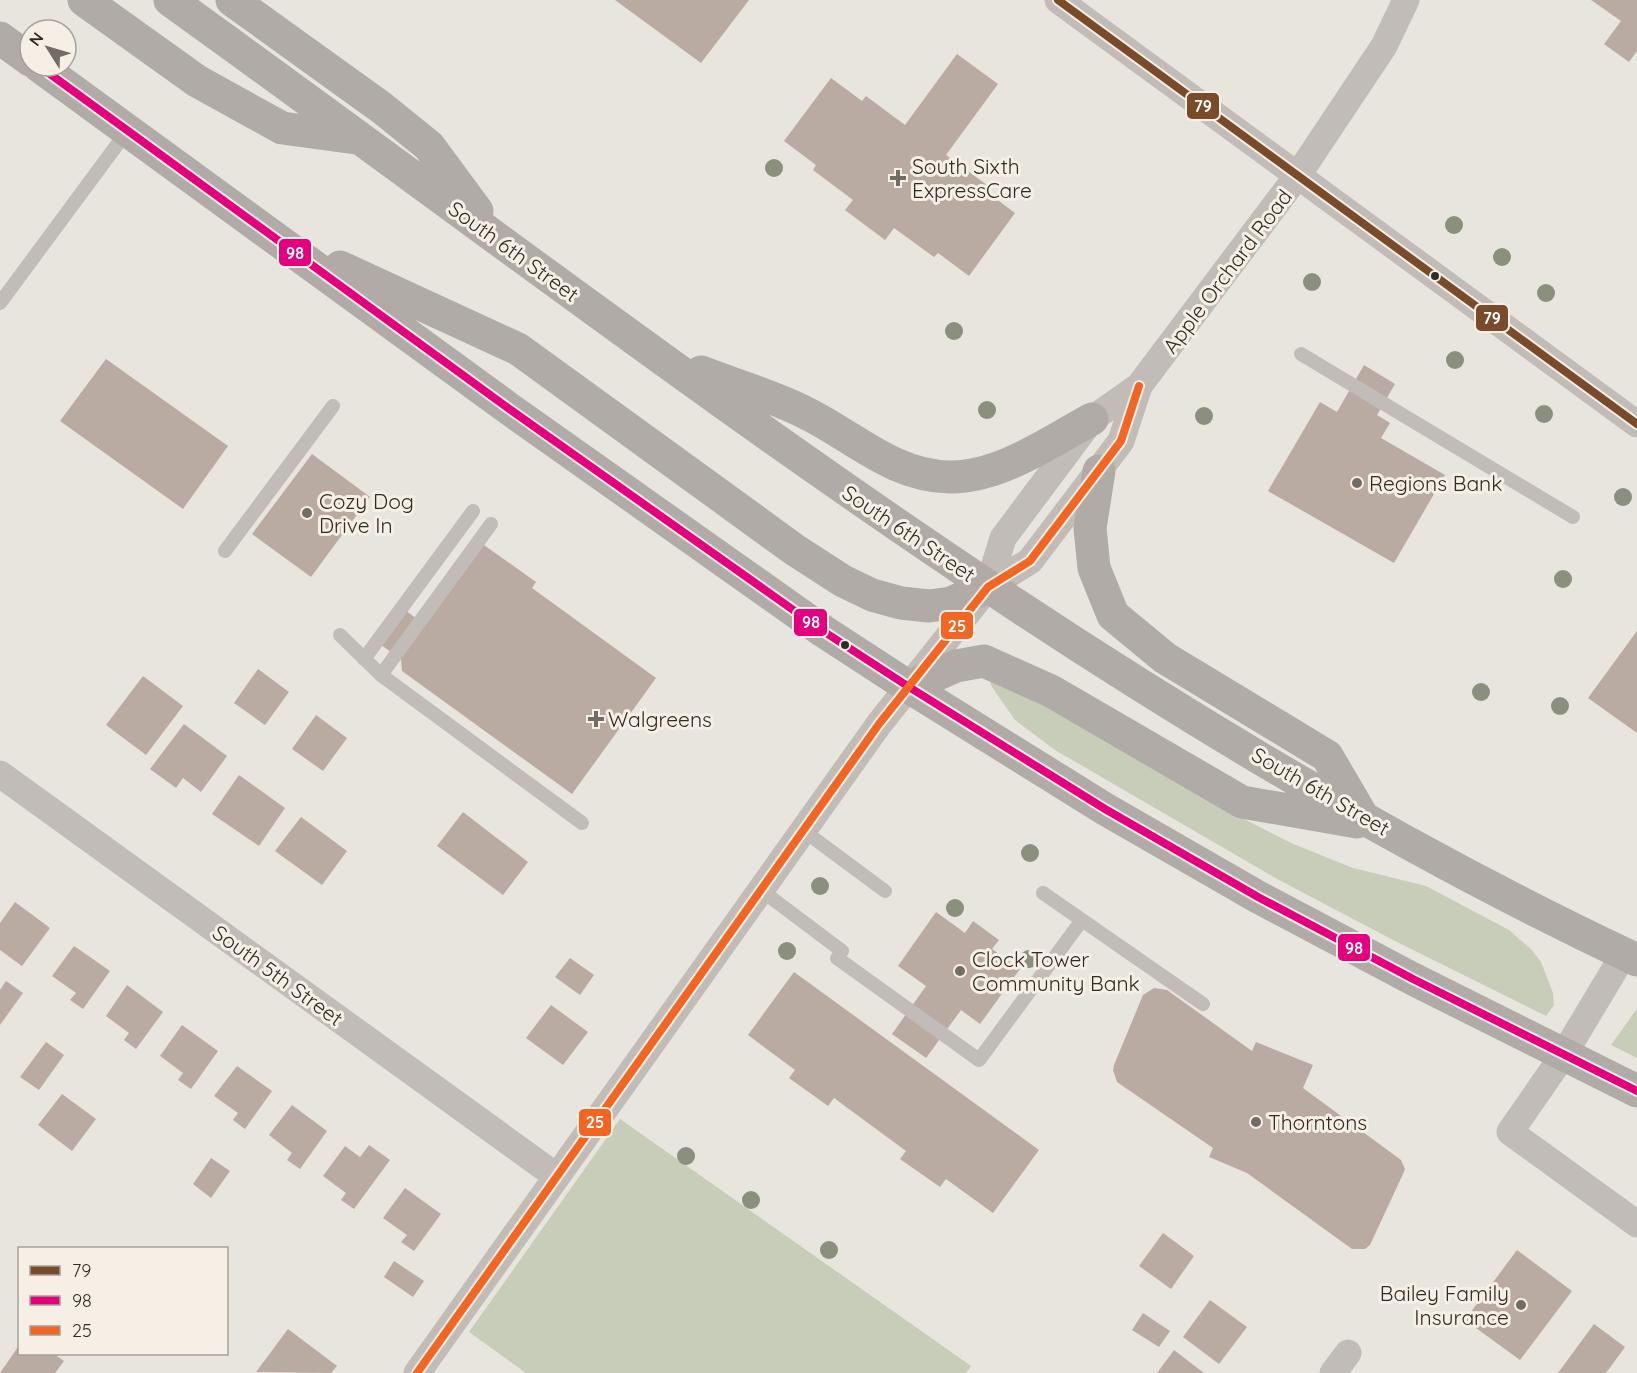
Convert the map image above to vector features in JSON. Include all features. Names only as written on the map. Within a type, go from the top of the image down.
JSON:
[{"type":"main road","points":[[84,0],[197,81],[282,128],[361,139]]},
{"type":"main road","name":"South 6th Street","points":[[170,0],[655,354],[988,587],[1125,676],[1371,821],[1631,957]]},
{"type":"main road","points":[[232,0],[382,108],[429,146],[498,239]]},
{"type":"main road","points":[[0,38],[18,51]]},
{"type":"main road","points":[[56,78],[813,624],[909,687],[1105,809],[1258,897],[1413,979],[1637,1091]]},
{"type":"main road","points":[[269,234],[518,349],[795,550],[843,581],[872,595],[901,603],[929,606],[951,603],[988,587]]},
{"type":"main road","points":[[655,354],[804,412],[866,450],[907,470],[950,477],[1018,461],[1092,419]]},
{"type":"main road","points":[[1099,471],[1090,528],[1094,568],[1113,615],[1164,658],[1327,756],[1371,821]]},
{"type":"main road","points":[[909,687],[956,666],[984,661],[1051,691],[1242,802],[1371,821]]},
{"type":"street","points":[[1058,0],[1637,424]]},
{"type":"street","name":"Apple Orchard Road","points":[[988,587],[1003,538],[1092,419],[1139,386],[1299,175],[1384,46],[1406,0]]},
{"type":"street","name":"Apple Orchard Road","points":[[417,1373],[879,724],[988,587],[1030,561],[1121,441],[1139,386]]},
{"type":"street","name":"South 5th Street","points":[[0,774],[556,1176]]},
{"type":"street","name":"South 6th Street","points":[[1631,957],[1510,1132],[1637,1224]]},
{"type":"lane","points":[[0,303],[128,130]]},
{"type":"lane","points":[[1301,354],[1573,517]]},
{"type":"lane","points":[[225,551],[333,406]]},
{"type":"lane","points":[[364,658],[473,511]]},
{"type":"lane","points":[[381,675],[491,524]]},
{"type":"lane","points":[[340,635],[381,675],[582,823]]},
{"type":"lane","points":[[804,831],[885,891]]},
{"type":"lane","points":[[761,890],[839,954],[979,1060],[1082,920]]},
{"type":"lane","points":[[1043,893],[1203,1004]]},
{"type":"green space","points":[[999,679],[1226,810],[1291,843],[1353,868],[1426,886],[1509,930],[1531,949],[1541,962],[1553,993],[1554,1005],[1546,1016],[1395,941],[1279,880],[1055,750],[1015,720],[992,687],[990,682]]},
{"type":"green space","points":[[1637,1010],[1637,1058],[1611,1045]]},
{"type":"green space","points":[[620,1119],[971,1366],[966,1373],[526,1373],[469,1332]]},
{"type":"building","points":[[615,0],[749,0],[701,63]]},
{"type":"building","points":[[1591,0],[1637,0],[1637,51],[1629,62],[1604,44],[1621,21]]},
{"type":"building","points":[[957,54],[998,84],[946,155],[987,185],[984,190],[1015,213],[969,276],[938,253],[934,257],[894,228],[885,240],[845,210],[853,200],[813,170],[816,165],[784,141],[831,78],[862,101],[866,96],[905,125]]},
{"type":"building","points":[[106,359],[228,446],[183,509],[60,421]]},
{"type":"building","points":[[1364,365],[1395,384],[1377,415],[1390,423],[1381,438],[1445,475],[1394,563],[1268,491],[1320,402],[1337,412]]},
{"type":"building","points":[[312,454],[370,497],[311,577],[252,534]]},
{"type":"building","points":[[484,545],[536,582],[532,588],[656,678],[572,794],[402,671],[401,659],[381,645],[405,610],[425,625]]},
{"type":"building","points":[[1637,631],[1637,733],[1588,698]]},
{"type":"building","points":[[258,669],[289,692],[265,725],[234,703]]},
{"type":"building","points":[[143,676],[183,706],[146,755],[106,725]]},
{"type":"building","points":[[316,715],[347,738],[323,771],[292,749]]},
{"type":"building","points":[[184,724],[227,756],[201,792],[183,778],[176,788],[150,769]]},
{"type":"building","points":[[239,775],[285,808],[259,846],[212,814]]},
{"type":"building","points":[[463,812],[528,862],[503,895],[437,846]]},
{"type":"building","points":[[301,817],[347,851],[322,885],[275,851]]},
{"type":"building","points":[[15,902],[50,928],[22,966],[0,950],[0,923]]},
{"type":"building","points":[[936,912],[965,933],[973,921],[999,940],[992,949],[1020,969],[980,1024],[961,1010],[926,1058],[892,1034],[926,986],[898,966]]},
{"type":"building","points":[[74,946],[110,971],[83,1009],[70,1000],[76,993],[52,976]]},
{"type":"building","points":[[570,958],[594,975],[580,995],[555,977]]},
{"type":"building","points":[[794,972],[1039,1150],[993,1213],[946,1179],[940,1187],[900,1159],[906,1151],[834,1098],[828,1106],[789,1078],[795,1070],[748,1035]]},
{"type":"building","points":[[6,981],[23,993],[0,1025],[0,990]]},
{"type":"building","points":[[127,985],[163,1012],[136,1049],[124,1040],[129,1033],[106,1016]]},
{"type":"building","points":[[1154,988],[1167,990],[1252,1051],[1256,1042],[1313,1065],[1303,1088],[1401,1160],[1405,1169],[1370,1245],[1365,1249],[1352,1249],[1247,1173],[1209,1157],[1213,1148],[1117,1082],[1113,1070],[1114,1065],[1143,995]]},
{"type":"building","points":[[551,1005],[588,1032],[563,1065],[526,1038]]},
{"type":"building","points":[[182,1025],[218,1051],[191,1089],[178,1080],[183,1073],[160,1056]]},
{"type":"building","points":[[46,1042],[64,1055],[39,1090],[20,1077]]},
{"type":"building","points":[[237,1066],[272,1091],[245,1129],[233,1120],[238,1113],[214,1096]]},
{"type":"building","points":[[62,1094],[96,1119],[72,1151],[38,1125]]},
{"type":"building","points":[[292,1105],[327,1131],[300,1169],[287,1160],[292,1153],[269,1135]]},
{"type":"building","points":[[369,1145],[390,1160],[354,1209],[341,1200],[346,1193],[323,1176],[345,1146],[360,1157]]},
{"type":"building","points":[[211,1158],[230,1171],[211,1198],[193,1184]]},
{"type":"building","points":[[405,1188],[441,1214],[414,1251],[401,1242],[407,1235],[383,1218]]},
{"type":"building","points":[[1163,1233],[1194,1256],[1171,1289],[1139,1266]]},
{"type":"building","points":[[1517,1250],[1572,1291],[1520,1360],[1465,1320]]},
{"type":"building","points":[[394,1261],[424,1281],[413,1297],[384,1277]]},
{"type":"building","points":[[1210,1300],[1247,1327],[1219,1364],[1183,1337]]},
{"type":"building","points":[[1143,1313],[1170,1331],[1159,1347],[1132,1330]]},
{"type":"building","points":[[1594,1324],[1625,1347],[1606,1373],[1558,1373]]},
{"type":"building","points":[[288,1329],[337,1366],[331,1373],[256,1372]]},
{"type":"building","points":[[18,1347],[18,1355],[55,1355],[64,1361],[55,1373],[0,1373]]},
{"type":"building","points":[[1174,1350],[1204,1373],[1157,1373]]},
{"type":"transit line","name":"79","points":[[1058,0],[1637,424]]},
{"type":"transit line","name":"98","points":[[55,78],[508,408],[823,631],[909,687],[1105,809],[1258,897],[1413,979],[1637,1091]]},
{"type":"transit line","name":"25","points":[[417,1373],[879,724],[988,587],[1030,561],[1121,441],[1139,386]]},
{"type":"place","name":"South Sixth ExpressCare","points":[[898,178]]},
{"type":"place","name":"Regions Bank","points":[[1357,483]]},
{"type":"place","name":"Cozy Dog Drive In","points":[[307,513]]},
{"type":"place","name":"Walgreens","points":[[596,719]]},
{"type":"place","name":"Clock Tower Community Bank","points":[[960,971]]},
{"type":"place","name":"Thorntons","points":[[1256,1122]]},
{"type":"place","name":"Bailey Family Insurance","points":[[1521,1305]]}]
